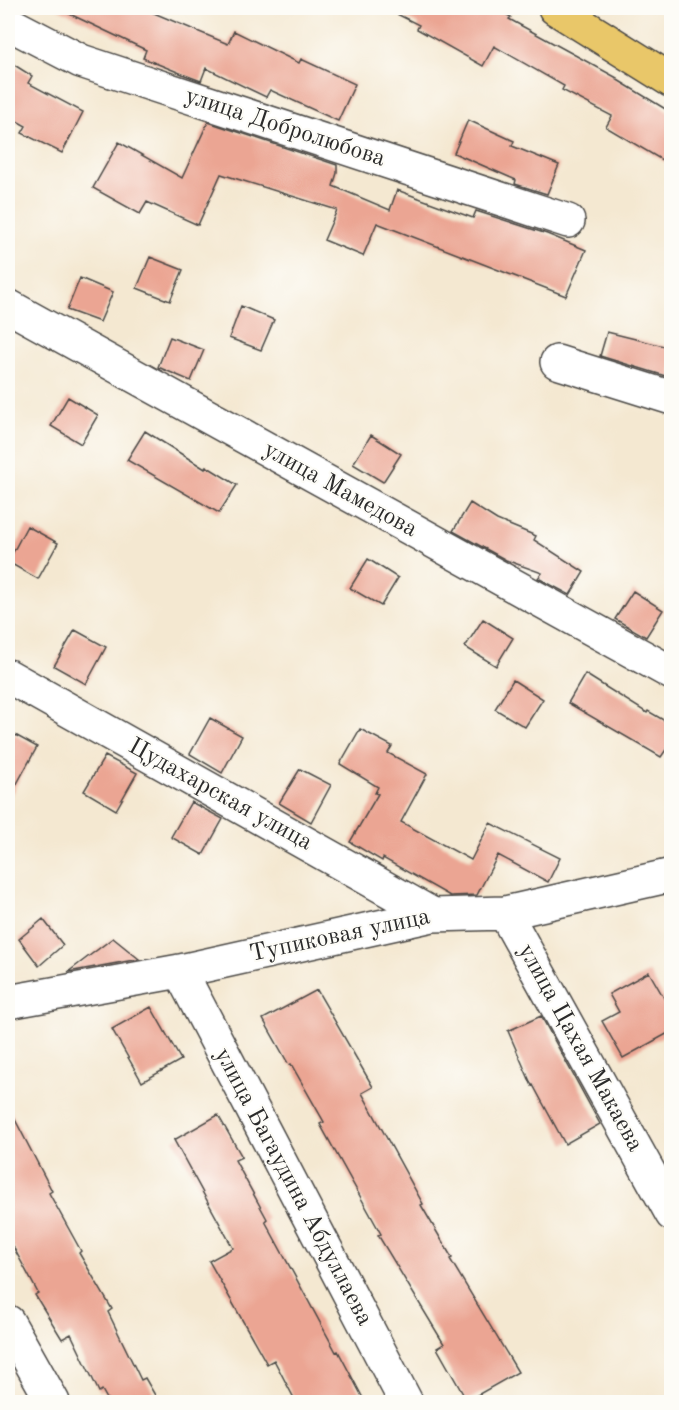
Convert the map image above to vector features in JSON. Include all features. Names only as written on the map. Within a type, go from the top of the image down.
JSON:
[{"type":"main road","points":[[555,8],[672,81]]},
{"type":"street","name":"улица Добролюбова","points":[[8,23],[81,61],[568,221]]},
{"type":"street","name":"улица Мамедова","points":[[8,306],[672,674]]},
{"type":"street","points":[[557,362],[672,398]]},
{"type":"street","name":"Цудахарская улица","points":[[8,676],[433,915]]},
{"type":"street","name":"Тупиковая улица","points":[[8,1002],[180,971],[433,915],[505,913],[672,875]]},
{"type":"street","points":[[356,932],[371,880]]},
{"type":"street","name":"улица Цахая Макаева","points":[[505,913],[672,1214]]},
{"type":"street","name":"улица Багаудина Абдуллаева","points":[[180,971],[406,1402]]},
{"type":"street","points":[[8,1322],[53,1402]]},
{"type":"building","points":[[57,8],[142,8],[228,44],[234,31],[299,63],[301,59],[355,84],[338,121],[270,90],[266,97],[206,68],[201,81],[185,75],[143,58],[146,50]]},
{"type":"building","points":[[385,8],[494,8],[511,17],[509,19],[617,78],[672,113],[672,166],[606,127],[612,116],[562,90],[564,86],[494,46],[483,66],[417,29],[419,25]]},
{"type":"building","points":[[8,61],[32,76],[28,83],[83,112],[62,153],[22,133],[26,126],[8,116]]},
{"type":"building","points":[[468,120],[514,141],[512,146],[559,165],[547,194],[515,184],[516,180],[454,153]]},
{"type":"building","points":[[208,122],[337,165],[333,186],[390,210],[397,190],[473,218],[476,211],[547,234],[586,250],[566,296],[377,223],[363,256],[324,240],[337,210],[221,174],[198,225],[147,202],[140,214],[93,188],[119,142],[182,178]]},
{"type":"building","points":[[150,257],[183,270],[170,301],[137,288]]},
{"type":"building","points":[[80,278],[113,292],[100,322],[67,310]]},
{"type":"building","points":[[241,306],[274,320],[261,350],[229,338]]},
{"type":"building","points":[[607,332],[672,348],[672,378],[600,356]]},
{"type":"building","points":[[170,337],[204,350],[191,381],[158,367]]},
{"type":"building","points":[[68,397],[98,415],[81,444],[51,426]]},
{"type":"building","points":[[145,431],[205,469],[206,466],[237,485],[219,513],[127,460]]},
{"type":"building","points":[[371,435],[401,454],[383,482],[353,464]]},
{"type":"building","points":[[470,503],[497,520],[536,536],[534,540],[584,572],[570,595],[538,578],[542,573],[506,560],[453,531]]},
{"type":"building","points":[[27,526],[58,543],[38,579],[8,562]]},
{"type":"building","points":[[368,559],[398,578],[381,606],[350,588]]},
{"type":"building","points":[[633,591],[663,610],[646,637],[615,619]]},
{"type":"building","points":[[483,619],[513,638],[496,666],[465,647]]},
{"type":"building","points":[[75,630],[106,647],[86,684],[54,666]]},
{"type":"building","points":[[585,674],[647,713],[648,711],[672,725],[672,741],[661,757],[568,703]]},
{"type":"building","points":[[513,680],[543,699],[525,727],[495,709]]},
{"type":"building","points":[[210,718],[242,736],[222,773],[190,754]]},
{"type":"building","points":[[360,729],[392,746],[388,753],[427,774],[401,822],[471,860],[490,823],[560,858],[548,882],[498,855],[477,895],[450,896],[350,842],[378,794],[375,793],[378,787],[340,764]]},
{"type":"building","points":[[8,731],[37,747],[8,800]]},
{"type":"building","points":[[105,756],[137,773],[116,810],[84,791]]},
{"type":"building","points":[[300,769],[331,785],[311,822],[279,803]]},
{"type":"building","points":[[191,802],[223,819],[203,855],[171,837]]},
{"type":"building","points":[[43,919],[63,945],[39,966],[19,939]]},
{"type":"building","points":[[113,938],[139,959],[68,972]]},
{"type":"building","points":[[649,972],[672,1012],[672,1031],[623,1058],[602,1021],[619,1012],[609,994]]},
{"type":"building","points":[[317,990],[373,1087],[362,1093],[423,1204],[421,1205],[452,1258],[450,1259],[518,1372],[467,1401],[437,1348],[444,1344],[378,1235],[381,1234],[320,1124],[324,1122],[263,1019]]},
{"type":"building","points":[[151,1007],[181,1060],[142,1082],[112,1029]]},
{"type":"building","points":[[541,1016],[600,1124],[565,1144],[532,1086],[508,1031]]},
{"type":"building","points":[[8,1106],[52,1191],[49,1193],[81,1251],[79,1253],[112,1309],[108,1312],[141,1380],[145,1378],[159,1402],[101,1402],[107,1399],[102,1390],[99,1392],[71,1334],[62,1339],[35,1295],[38,1293],[8,1237]]},
{"type":"building","points":[[218,1115],[242,1157],[235,1160],[267,1219],[265,1221],[365,1402],[296,1402],[274,1360],[267,1364],[209,1261],[233,1248],[174,1140]]}]
